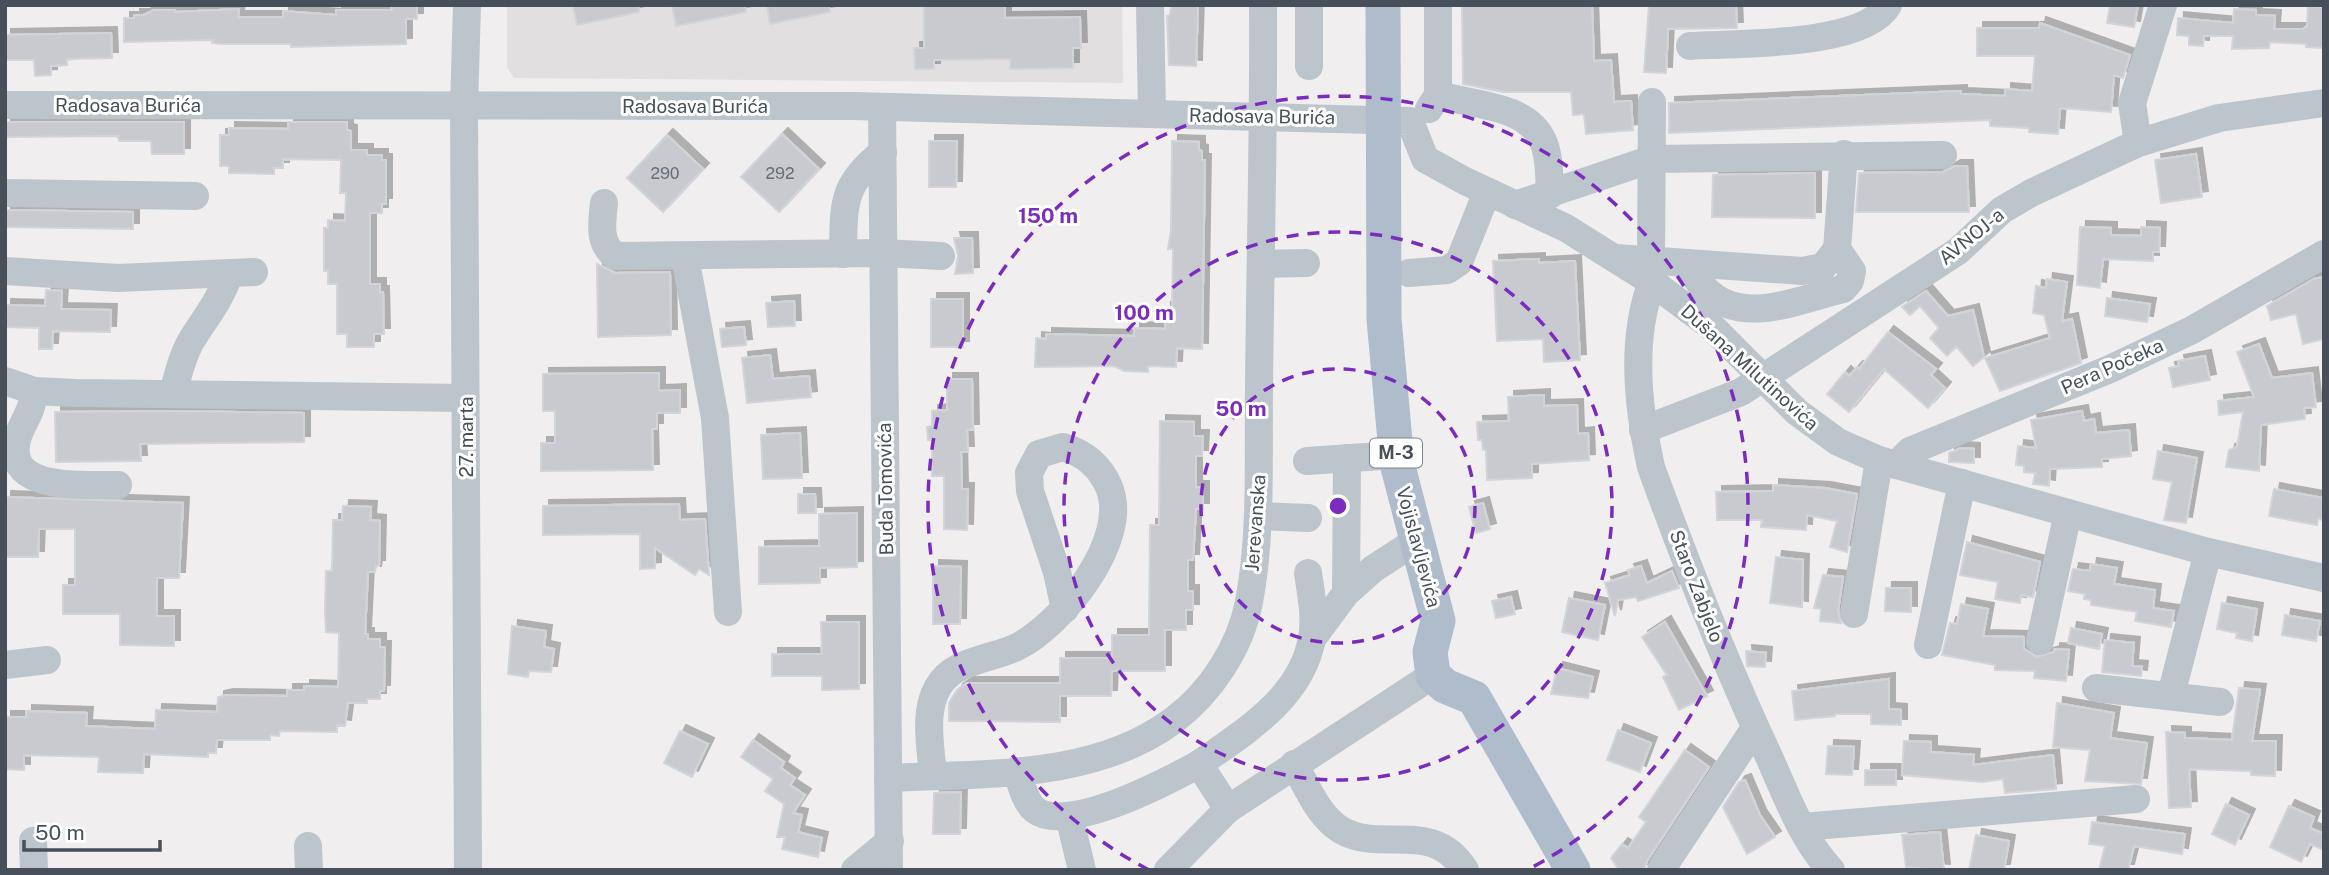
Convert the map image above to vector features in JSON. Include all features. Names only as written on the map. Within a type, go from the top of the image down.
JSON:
[{"type":"main road","name":"Vojislavljevića","points":[[1383,5],[1398,120],[1384,319],[1396,454],[1438,621],[1431,641],[1433,675]]},
{"type":"main road","points":[[1433,675],[1445,686],[1474,698],[1573,870]]},
{"type":"street","name":"27. marta","points":[[467,5],[464,107],[468,870]]},
{"type":"street","points":[[1150,5],[1152,113]]},
{"type":"street","name":"Jerevanska","points":[[888,779],[1063,766],[1108,753],[1151,735],[1200,699],[1237,641],[1249,603],[1258,516],[1263,5]]},
{"type":"street","points":[[1309,5],[1310,66]]},
{"type":"street","points":[[1398,120],[1421,118],[1437,95],[1438,5]]},
{"type":"street","points":[[1690,46],[1838,36],[1877,19],[1888,5]]},
{"type":"street","points":[[2138,142],[2132,103],[2163,5]]},
{"type":"street","points":[[1437,95],[1512,113],[1532,123],[1544,142],[1550,195]]},
{"type":"street","name":"Staro Zabjelo","points":[[1652,102],[1651,272],[1642,310],[1638,344],[1643,430],[1651,467],[1681,549],[1755,728],[1802,827],[1816,853],[1831,870]]},
{"type":"street","name":"AVNOJ-a","points":[[1643,430],[1741,392],[1958,251],[2011,204],[2138,142],[2220,118],[2324,103]]},
{"type":"street","name":"Radosava Burića","points":[[5,105],[882,107],[1398,120]]},
{"type":"street","name":"Buda Tomovića","points":[[882,107],[889,870]]},
{"type":"street","name":"Dušana Milutinovića","points":[[1398,120],[1425,159],[1487,192],[1566,228],[1613,258],[1651,272],[1820,431],[1887,462],[2208,552],[2324,578]]},
{"type":"street","points":[[843,254],[844,204],[848,189],[855,176],[883,152]]},
{"type":"street","points":[[1516,205],[1652,159],[1844,154],[1943,155]]},
{"type":"street","points":[[1685,263],[1706,291],[1726,304],[1751,310],[1843,289],[1850,281],[1852,271],[1838,249],[1844,154]]},
{"type":"street","points":[[5,192],[195,196]]},
{"type":"street","points":[[1409,273],[1447,270],[1459,262],[1487,192]]},
{"type":"street","points":[[604,203],[601,236],[606,249],[615,257],[883,253],[942,256]]},
{"type":"street","points":[[1651,272],[1685,263],[1802,271],[1823,267],[1838,249]]},
{"type":"street","name":"Pera Počeka","points":[[1887,462],[2110,369],[2192,330],[2324,254]]},
{"type":"street","points":[[685,257],[716,418],[728,612]]},
{"type":"street","points":[[1262,264],[1306,263]]},
{"type":"street","points":[[5,271],[118,278],[242,273],[192,340],[181,363],[173,393]]},
{"type":"street","points":[[5,381],[34,391],[465,398]]},
{"type":"street","points":[[34,391],[28,418],[10,456],[25,473],[35,480],[51,484],[118,485]]},
{"type":"street","points":[[933,776],[929,729],[938,686],[946,677],[969,663],[1017,646],[1037,635],[1065,609],[1098,560],[1108,535],[1114,503],[1100,470],[1073,450],[1063,447],[1039,454],[1029,473],[1033,501],[1057,572],[1065,609]]},
{"type":"street","points":[[1307,461],[1396,454]]},
{"type":"street","points":[[1346,593],[1347,458]]},
{"type":"street","points":[[1854,614],[1887,462]]},
{"type":"street","points":[[1928,645],[1962,483]]},
{"type":"street","points":[[2040,641],[2068,513]]},
{"type":"street","points":[[1258,516],[1308,517]]},
{"type":"street","points":[[1017,771],[1033,809],[1042,814],[1069,816],[1110,805],[1154,788],[1199,764],[1261,720],[1285,693],[1302,668],[1312,639],[1346,593],[1373,569],[1416,541]]},
{"type":"street","points":[[2171,695],[2208,552]]},
{"type":"street","points":[[1308,573],[1312,639]]},
{"type":"street","points":[[5,665],[47,660]]},
{"type":"street","points":[[1168,870],[1228,809],[1433,675]]},
{"type":"street","points":[[2096,688],[2220,702]]},
{"type":"street","points":[[1661,870],[1755,728]]},
{"type":"street","points":[[1199,764],[1228,809]]},
{"type":"street","points":[[1294,764],[1316,802],[1341,830],[1359,836],[1429,841],[1448,850],[1465,870]]},
{"type":"street","points":[[1802,827],[2136,799]]},
{"type":"street","points":[[1069,816],[1082,870]]},
{"type":"street","points":[[33,841],[34,870]]},
{"type":"street","points":[[855,870],[890,841]]},
{"type":"shaded area","points":[[507,5],[1122,5],[1123,83],[514,78],[507,67]]},
{"type":"building","points":[[391,5],[417,5],[417,19],[406,19],[406,44],[291,47],[291,44],[212,43],[213,40],[124,42],[124,18],[134,18],[134,15],[144,15],[154,10],[175,12],[239,9],[238,17],[283,17],[283,11],[336,15],[336,10],[392,10]]},
{"type":"building","points":[[573,5],[639,5],[639,12],[577,25]]},
{"type":"building","points":[[672,5],[745,5],[746,12],[676,26]]},
{"type":"building","points":[[767,5],[829,5],[830,12],[770,24]]},
{"type":"building","points":[[924,5],[1005,5],[1005,18],[1080,17],[1081,48],[1073,48],[1073,68],[1010,69],[1010,59],[934,60],[934,69],[915,69],[914,48],[924,48]]},
{"type":"building","points":[[1171,5],[1198,5],[1196,66],[1169,65],[1167,16],[1170,15]]},
{"type":"building","points":[[1462,5],[1592,5],[1594,61],[1611,60],[1614,102],[1631,101],[1633,130],[1586,134],[1584,114],[1573,115],[1571,92],[1503,92],[1463,84]]},
{"type":"building","points":[[1649,5],[1736,6],[1737,28],[1668,29],[1666,73],[1644,72]]},
{"type":"building","points":[[2110,5],[2138,5],[2134,27],[2107,23]]},
{"type":"building","points":[[2308,6],[2324,7],[2324,48],[2270,42],[2269,48],[2232,49],[2233,36],[2204,36],[2203,46],[2189,45],[2189,36],[2177,35],[2178,18],[2233,23],[2234,9],[2256,10],[2256,15],[2275,16],[2274,29],[2303,29],[2307,26]]},
{"type":"building","points":[[2040,23],[2130,55],[2123,78],[2114,75],[2111,112],[2060,108],[2058,134],[2029,132],[2029,128],[1990,126],[1990,120],[1669,133],[1669,103],[1961,91],[1961,94],[2005,96],[2005,89],[2032,91],[2035,56],[1977,56],[1977,28],[2039,28]]},
{"type":"building","points":[[111,33],[112,58],[67,59],[67,65],[51,66],[51,75],[35,76],[34,60],[5,60],[5,35]]},
{"type":"building","points":[[5,122],[184,122],[184,154],[152,154],[151,141],[119,141],[118,136],[5,137]]},
{"type":"building","points":[[288,122],[347,122],[347,130],[351,131],[351,150],[367,150],[367,155],[382,155],[382,160],[386,160],[386,204],[382,204],[382,213],[370,213],[370,284],[380,284],[380,292],[383,292],[384,334],[374,334],[374,347],[347,347],[347,334],[337,334],[337,284],[328,284],[328,271],[324,271],[324,228],[328,228],[328,220],[345,221],[346,193],[340,193],[341,160],[283,159],[283,168],[274,168],[274,174],[229,173],[229,166],[220,166],[220,135],[229,135],[229,128],[288,129]]},
{"type":"building","points":[[782,134],[819,169],[779,212],[741,177]]},
{"type":"building","points":[[667,135],[703,169],[663,212],[627,178]]},
{"type":"building","points":[[929,141],[957,141],[956,187],[929,187]]},
{"type":"building","points":[[1172,141],[1199,142],[1202,160],[1205,160],[1202,349],[1177,348],[1176,367],[1148,366],[1148,372],[1124,371],[1114,366],[1035,367],[1036,338],[1046,339],[1046,334],[1134,336],[1134,328],[1165,329],[1165,308],[1172,308],[1173,249],[1168,249],[1171,230]]},
{"type":"building","points":[[2196,154],[2202,197],[2161,203],[2155,160]]},
{"type":"building","points":[[1955,166],[1967,166],[1969,212],[1856,212],[1859,173],[1943,172]]},
{"type":"building","points":[[1815,173],[1815,218],[1712,217],[1713,175]]},
{"type":"building","points":[[5,210],[133,212],[133,229],[5,227]]},
{"type":"building","points":[[2080,227],[2111,228],[2111,235],[2141,236],[2141,227],[2160,228],[2159,252],[2153,252],[2153,261],[2103,259],[2100,288],[2077,285]]},
{"type":"building","points":[[954,238],[972,238],[973,273],[955,274],[958,256]]},
{"type":"building","points":[[1539,259],[1539,263],[1575,261],[1580,360],[1544,362],[1543,339],[1497,341],[1493,261]]},
{"type":"building","points":[[597,264],[615,273],[670,272],[671,335],[598,337]]},
{"type":"building","points":[[2324,277],[2324,339],[2303,344],[2296,314],[2271,320],[2267,306],[2314,279]]},
{"type":"building","points":[[2047,279],[2067,282],[2062,321],[2072,319],[2081,363],[2000,391],[1985,358],[2050,338],[2044,315],[2033,313],[2036,286],[2046,288]]},
{"type":"building","points":[[46,290],[62,291],[61,309],[111,310],[110,332],[53,331],[52,349],[39,349],[39,328],[5,327],[5,305],[45,306]]},
{"type":"building","points":[[1926,291],[1948,316],[1973,310],[1984,357],[1973,366],[1956,346],[1947,356],[1930,338],[1939,328],[1920,306],[1910,315],[1902,307]]},
{"type":"building","points":[[2107,298],[2150,304],[2147,322],[2105,316]]},
{"type":"building","points":[[931,299],[963,299],[963,347],[931,347]]},
{"type":"building","points":[[794,301],[795,326],[768,327],[766,303]]},
{"type":"building","points":[[744,327],[746,345],[722,347],[720,329]]},
{"type":"building","points":[[1888,332],[1936,369],[1931,375],[1945,388],[1928,408],[1884,369],[1849,412],[1827,394],[1845,372],[1849,376],[1857,367],[1859,369]]},
{"type":"building","points":[[2259,344],[2272,378],[2312,373],[2316,407],[2304,408],[2305,419],[2261,425],[2259,471],[2226,467],[2229,450],[2237,447],[2243,412],[2219,415],[2218,401],[2254,397],[2237,352]]},
{"type":"building","points":[[770,355],[773,379],[809,376],[811,397],[747,403],[742,358]]},
{"type":"building","points":[[2205,356],[2210,380],[2173,387],[2169,368],[2179,366],[2178,361]]},
{"type":"building","points":[[659,373],[659,391],[680,390],[680,413],[657,413],[657,429],[652,429],[653,470],[541,471],[541,443],[555,443],[555,411],[543,411],[543,374]]},
{"type":"building","points":[[947,379],[972,379],[973,430],[967,430],[968,452],[961,452],[962,489],[968,489],[967,530],[944,529],[944,476],[932,476],[932,440],[928,440],[927,427],[932,426],[932,411],[947,410]]},
{"type":"building","points":[[1544,395],[1544,406],[1577,405],[1578,434],[1588,433],[1589,460],[1532,464],[1532,478],[1487,480],[1486,450],[1483,450],[1482,440],[1478,440],[1477,422],[1509,421],[1508,397]]},
{"type":"building","points":[[2082,411],[2084,421],[2094,419],[2096,433],[2129,430],[2131,456],[2102,459],[2102,467],[2050,469],[2049,486],[2033,484],[2035,473],[2024,472],[2024,466],[2016,465],[2018,446],[2036,448],[2031,420]]},
{"type":"building","points":[[55,412],[304,413],[304,442],[140,444],[141,461],[56,462]]},
{"type":"building","points":[[1160,421],[1194,422],[1194,436],[1203,436],[1202,456],[1196,456],[1196,487],[1203,487],[1203,509],[1196,509],[1193,560],[1188,560],[1188,591],[1193,591],[1193,610],[1186,610],[1186,630],[1165,630],[1165,671],[1112,671],[1111,696],[1060,696],[1060,722],[949,721],[949,703],[957,690],[967,683],[1060,683],[1060,658],[1112,658],[1112,635],[1149,635],[1150,525],[1159,525]]},
{"type":"building","points":[[800,433],[802,478],[763,479],[761,435]]},
{"type":"building","points":[[1961,448],[1974,449],[1974,463],[1949,462],[1949,453]]},
{"type":"building","points":[[2158,451],[2197,458],[2186,523],[2164,520],[2172,482],[2153,479]]},
{"type":"building","points":[[1773,485],[1825,488],[1857,494],[1847,552],[1830,547],[1837,521],[1807,515],[1806,530],[1761,527],[1762,520],[1717,520],[1716,492],[1773,491]]},
{"type":"building","points":[[2274,489],[2324,498],[2324,520],[2318,519],[2317,525],[2269,516]]},
{"type":"building","points":[[798,494],[815,494],[816,513],[798,513]]},
{"type":"building","points":[[5,497],[183,503],[179,578],[157,578],[157,616],[174,616],[174,646],[120,645],[120,614],[63,614],[63,585],[75,585],[75,529],[39,529],[38,557],[5,557]]},
{"type":"building","points":[[1483,503],[1490,529],[1476,533],[1469,507]]},
{"type":"building","points":[[679,504],[680,520],[705,519],[709,575],[699,569],[695,575],[655,548],[655,568],[640,569],[640,534],[543,535],[543,506]]},
{"type":"building","points":[[343,506],[371,507],[370,520],[380,521],[379,566],[376,566],[375,572],[368,572],[365,634],[368,634],[368,639],[380,639],[380,647],[385,647],[384,691],[380,691],[380,699],[367,699],[367,703],[348,703],[345,726],[337,725],[337,732],[280,731],[279,736],[270,735],[270,740],[217,740],[216,753],[208,753],[208,757],[144,754],[143,773],[98,772],[99,757],[24,755],[24,770],[5,769],[5,717],[26,717],[26,711],[87,713],[86,726],[155,729],[156,710],[217,712],[218,697],[227,695],[287,696],[287,690],[304,690],[304,686],[338,687],[339,633],[326,632],[326,571],[332,571],[333,520],[342,520]]},
{"type":"building","points":[[857,513],[857,567],[820,568],[820,583],[759,584],[759,547],[819,546],[819,514]]},
{"type":"building","points":[[1967,542],[2040,562],[2033,597],[2021,595],[2020,603],[1995,599],[1998,582],[1960,575]]},
{"type":"building","points":[[1776,557],[1803,560],[1802,607],[1770,603]]},
{"type":"building","points":[[2091,564],[2117,568],[2114,584],[2155,590],[2153,608],[2174,611],[2171,627],[2135,621],[2137,612],[2091,605],[2091,600],[2084,599],[2085,594],[2068,591],[2073,569],[2090,571]]},
{"type":"building","points":[[933,566],[961,567],[960,624],[933,624]]},
{"type":"building","points":[[1641,566],[1647,583],[1672,571],[1679,588],[1638,601],[1636,597],[1618,600],[1615,616],[1605,583],[1630,575],[1628,570]]},
{"type":"building","points":[[1823,575],[1843,577],[1838,611],[1841,623],[1820,621],[1821,609],[1814,608]]},
{"type":"building","points":[[1886,588],[1911,588],[1911,612],[1885,611]]},
{"type":"building","points":[[1511,597],[1515,614],[1496,618],[1492,601]]},
{"type":"building","points":[[1569,598],[1605,605],[1598,640],[1562,632]]},
{"type":"building","points":[[2222,603],[2257,609],[2252,641],[2236,638],[2237,633],[2217,629]]},
{"type":"building","points":[[1961,604],[1988,609],[1983,636],[2024,637],[2024,649],[2037,657],[2054,652],[2054,649],[2069,650],[2066,681],[2034,678],[2035,671],[1995,670],[1995,665],[1942,655],[1950,623],[1957,624]]},
{"type":"building","points":[[2285,615],[2320,621],[2316,641],[2282,635]]},
{"type":"building","points":[[821,622],[859,622],[859,689],[822,690],[822,676],[772,676],[772,654],[822,654]]},
{"type":"building","points":[[1665,622],[1707,696],[1679,710],[1663,677],[1667,675],[1642,637]]},
{"type":"building","points":[[512,626],[546,631],[544,647],[554,649],[551,672],[529,671],[528,677],[508,674]]},
{"type":"building","points":[[2071,628],[2102,634],[2099,649],[2068,643]]},
{"type":"building","points":[[2105,640],[2134,643],[2132,666],[2142,667],[2141,676],[2102,672]]},
{"type":"building","points":[[1746,651],[1766,653],[1765,667],[1747,666]]},
{"type":"building","points":[[1557,668],[1593,677],[1588,698],[1551,694]]},
{"type":"building","points":[[1889,679],[1889,709],[1901,710],[1901,725],[1871,724],[1871,714],[1835,714],[1795,720],[1792,691]]},
{"type":"building","points":[[2239,688],[2260,690],[2252,741],[2276,741],[2275,776],[2251,775],[2251,771],[2189,769],[2191,807],[2169,808],[2166,732],[2185,733],[2185,738],[2232,740]]},
{"type":"building","points":[[2057,703],[2114,713],[2110,738],[2147,743],[2141,784],[2085,781],[2090,750],[2053,747]]},
{"type":"building","points":[[1618,730],[1651,743],[1640,772],[1607,760]]},
{"type":"building","points":[[680,731],[708,744],[692,777],[664,763]]},
{"type":"building","points":[[753,740],[784,762],[781,768],[795,778],[790,785],[805,795],[793,813],[802,815],[798,832],[822,838],[818,857],[782,849],[785,837],[777,837],[784,804],[765,791],[773,779],[741,757]]},
{"type":"building","points":[[1904,741],[1931,742],[1931,752],[1974,755],[1973,765],[2053,755],[2056,789],[2005,793],[2003,779],[1983,782],[1902,775]]},
{"type":"building","points":[[1828,746],[1854,747],[1852,775],[1826,774]]},
{"type":"building","points":[[1685,750],[1709,767],[1647,861],[1644,870],[1619,870],[1611,858],[1622,844],[1628,848],[1646,822],[1639,817]]},
{"type":"building","points":[[1865,770],[1896,770],[1896,785],[1865,785]]},
{"type":"building","points":[[1745,780],[1760,815],[1775,837],[1747,854],[1723,807],[1739,782]]},
{"type":"building","points":[[961,792],[960,834],[933,834],[934,793]]},
{"type":"building","points":[[2226,804],[2249,815],[2235,845],[2212,834]]},
{"type":"building","points":[[2289,806],[2314,817],[2310,828],[2324,834],[2324,850],[2310,844],[2301,862],[2270,847]]},
{"type":"building","points":[[2092,822],[2185,834],[2182,854],[2134,846],[2128,870],[2099,870],[2105,846],[2089,844]]},
{"type":"building","points":[[1940,832],[1944,870],[1906,867],[1902,835]]},
{"type":"building","points":[[1976,835],[2009,841],[2004,870],[1969,870]]}]
